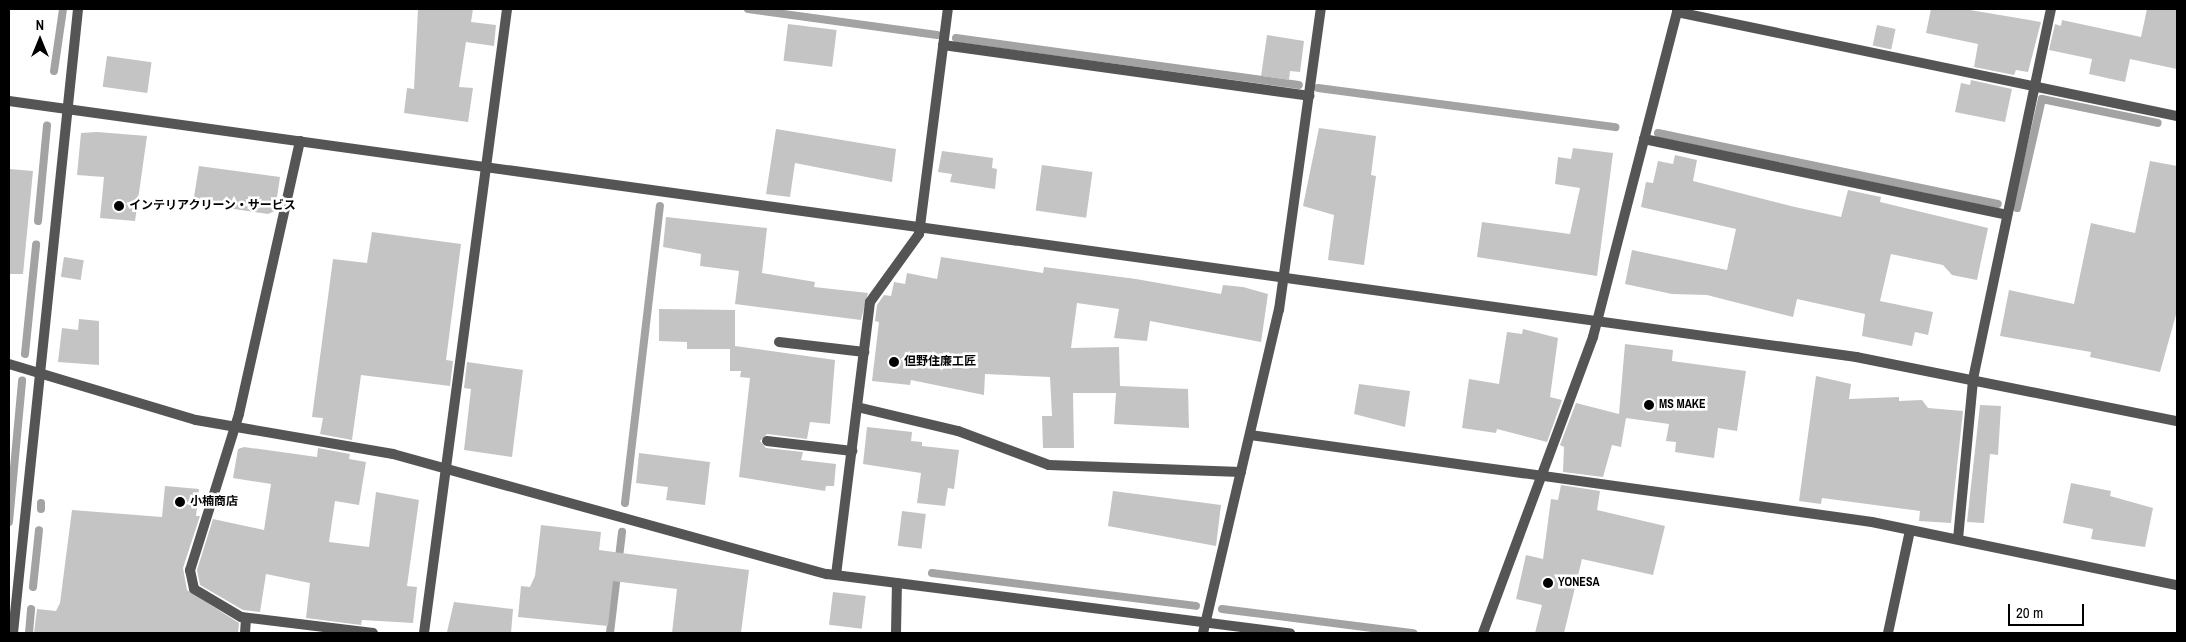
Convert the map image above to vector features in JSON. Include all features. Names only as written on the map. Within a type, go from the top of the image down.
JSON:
[{"type":"street","points":[[13,633],[12,616],[64,108],[78,9]]},
{"type":"street","points":[[424,633],[507,9]]},
{"type":"street","points":[[836,575],[870,302],[920,227],[948,9]]},
{"type":"street","points":[[1204,628],[1250,435],[1284,278],[1321,9]]},
{"type":"street","points":[[1958,539],[1973,379],[2051,9]]},
{"type":"street","points":[[1483,633],[1542,476],[1597,321],[1677,10],[2177,116]]},
{"type":"street","points":[[943,45],[1309,96]]},
{"type":"street","points":[[9,101],[1597,321],[1973,379],[2177,421]]},
{"type":"street","points":[[1644,139],[2007,215]]},
{"type":"street","points":[[300,141],[234,427],[190,570],[194,589],[246,618],[373,633]]},
{"type":"street","points":[[779,342],[864,352]]},
{"type":"street","points":[[9,364],[167,413],[234,427],[346,444],[446,469],[836,575],[1204,628],[1290,633]]},
{"type":"street","points":[[858,407],[958,431],[1049,465],[1241,472]]},
{"type":"street","points":[[1250,435],[1910,530],[2177,584]]},
{"type":"street","points":[[767,441],[852,451]]},
{"type":"street","points":[[1888,633],[1910,530]]},
{"type":"street","points":[[896,633],[897,583]]},
{"type":"street","points":[[245,633],[246,618]]},
{"type":"building","points":[[418,9],[473,9],[471,22],[496,25],[494,46],[466,42],[459,87],[473,88],[468,122],[404,113],[407,88],[414,89]]},
{"type":"building","points":[[1931,9],[1964,9],[2041,22],[2028,72],[2016,70],[2014,75],[1974,67],[1978,44],[1926,33]]},
{"type":"building","points":[[2147,9],[2177,9],[2177,69],[2130,59],[2125,82],[2089,74],[2092,59],[2049,50],[2055,24],[2061,26],[2062,20],[2141,37]]},
{"type":"building","points":[[788,24],[837,30],[832,67],[783,61]]},
{"type":"building","points":[[1877,25],[1896,29],[1891,49],[1873,46]]},
{"type":"building","points":[[1267,35],[1304,41],[1300,72],[1290,71],[1289,80],[1261,76]]},
{"type":"building","points":[[107,56],[152,62],[147,93],[103,87]]},
{"type":"building","points":[[1971,80],[2012,89],[2005,122],[1955,112],[1961,83],[1970,85]]},
{"type":"building","points":[[1319,128],[1376,136],[1371,175],[1376,176],[1364,265],[1328,260],[1334,215],[1303,206]]},
{"type":"building","points":[[776,129],[896,149],[892,182],[795,163],[790,197],[766,194]]},
{"type":"building","points":[[97,132],[147,136],[135,221],[100,218],[104,177],[77,175],[81,133]]},
{"type":"building","points":[[1573,148],[1613,153],[1597,276],[1477,257],[1482,222],[1570,234],[1580,188],[1555,184],[1558,157],[1571,159]]},
{"type":"building","points":[[942,151],[993,158],[992,168],[997,169],[995,189],[950,182],[952,174],[938,172]]},
{"type":"building","points":[[1675,155],[1697,160],[1693,181],[1795,207],[1841,217],[1848,190],[1881,197],[1880,202],[1988,228],[1977,280],[1952,275],[1943,265],[1891,254],[1880,301],[1933,312],[1928,335],[1915,332],[1912,346],[1862,336],[1865,314],[1797,299],[1793,317],[1707,295],[1672,294],[1625,284],[1632,250],[1727,270],[1736,229],[1641,207],[1646,182],[1653,183],[1658,161],[1673,164]]},
{"type":"building","points":[[2150,161],[2177,166],[2177,311],[2160,372],[2090,357],[2091,352],[2000,336],[2009,290],[2074,304],[2091,223],[2135,233]]},
{"type":"building","points":[[1042,165],[1093,172],[1086,218],[1036,211]]},
{"type":"building","points":[[199,166],[280,177],[275,211],[268,214],[193,203]]},
{"type":"building","points":[[9,169],[33,171],[23,274],[9,274]]},
{"type":"building","points":[[666,217],[767,228],[762,273],[815,282],[814,287],[868,293],[861,320],[735,304],[739,271],[700,266],[701,254],[663,247]]},
{"type":"building","points":[[372,232],[461,244],[446,360],[453,361],[450,386],[361,375],[352,440],[320,434],[323,418],[312,417],[333,259],[367,263]]},
{"type":"building","points":[[64,257],[84,260],[81,280],[61,277]]},
{"type":"building","points":[[941,257],[1043,273],[1044,267],[1136,279],[1221,294],[1223,285],[1243,287],[1268,294],[1261,342],[1150,321],[1147,341],[1114,338],[1119,309],[1077,303],[1071,348],[1119,347],[1120,386],[1188,389],[1189,428],[1114,424],[1116,393],[1073,393],[1074,448],[1043,448],[1042,416],[1052,416],[1050,377],[985,374],[984,395],[911,380],[910,385],[872,381],[879,322],[875,321],[877,305],[884,295],[891,296],[894,282],[905,284],[907,273],[937,279]]},
{"type":"building","points":[[659,309],[735,310],[735,346],[835,360],[830,424],[810,422],[807,439],[767,434],[760,441],[766,448],[803,452],[801,460],[836,464],[834,486],[826,486],[825,491],[739,477],[750,378],[740,377],[741,371],[730,371],[730,349],[687,349],[687,342],[659,341]]},
{"type":"building","points":[[79,319],[99,321],[99,365],[58,362],[62,328],[78,330]]},
{"type":"building","points":[[1523,329],[1558,338],[1550,397],[1562,400],[1547,442],[1497,429],[1496,433],[1462,428],[1469,379],[1499,384],[1507,332],[1522,334]]},
{"type":"building","points":[[1625,344],[1673,350],[1672,361],[1746,371],[1737,431],[1718,428],[1714,458],[1675,452],[1676,442],[1666,441],[1669,424],[1626,418],[1621,447],[1612,445],[1603,477],[1563,472],[1564,447],[1560,445],[1576,403],[1619,414]]},
{"type":"building","points":[[467,362],[523,370],[512,457],[464,450],[471,389],[464,388]]},
{"type":"building","points":[[1816,376],[1851,384],[1849,399],[1899,397],[1899,401],[1922,400],[1928,408],[1963,411],[1951,523],[1919,521],[1920,511],[1822,498],[1821,504],[1799,501]]},
{"type":"building","points":[[1359,384],[1410,391],[1405,427],[1354,414]]},
{"type":"building","points":[[1980,405],[2001,406],[1998,455],[1990,454],[1984,523],[1967,522]]},
{"type":"building","points":[[867,427],[912,432],[911,441],[922,442],[922,446],[959,450],[954,489],[948,488],[945,506],[917,503],[921,473],[863,464]]},
{"type":"building","points":[[244,447],[317,457],[318,448],[350,454],[349,459],[366,462],[359,505],[335,501],[329,542],[369,547],[376,492],[419,500],[407,586],[417,587],[413,623],[362,620],[361,625],[306,618],[310,583],[266,574],[260,612],[243,610],[200,585],[197,570],[213,519],[264,530],[271,484],[233,478],[238,449]]},
{"type":"building","points":[[639,453],[710,462],[705,505],[666,500],[668,487],[636,483]]},
{"type":"building","points":[[2071,483],[2111,491],[2110,496],[2153,508],[2145,547],[2091,539],[2093,529],[2063,523]]},
{"type":"building","points":[[1561,485],[1600,491],[1597,510],[1665,526],[1653,575],[1582,559],[1564,633],[1535,633],[1542,605],[1516,599],[1526,555],[1543,559],[1551,499],[1558,500]]},
{"type":"building","points":[[165,486],[199,489],[196,516],[200,516],[183,568],[187,590],[239,623],[238,633],[34,633],[37,609],[56,611],[60,603],[72,510],[162,517]]},
{"type":"building","points":[[1113,491],[1221,505],[1216,546],[1108,526]]},
{"type":"building","points":[[902,511],[926,514],[922,549],[898,546]]},
{"type":"building","points":[[541,525],[601,532],[599,550],[749,570],[741,633],[672,633],[677,589],[613,581],[608,626],[518,617],[521,586],[530,587],[535,576]]},
{"type":"building","points":[[833,592],[866,596],[862,629],[829,625]]},
{"type":"building","points":[[454,602],[513,609],[511,633],[447,632]]},
{"type":"waterway","points":[[54,71],[63,9]]},
{"type":"waterway","points":[[748,9],[937,35]]},
{"type":"waterway","points":[[956,38],[1299,85]]},
{"type":"waterway","points":[[1318,88],[1615,127]]},
{"type":"waterway","points":[[2017,208],[2042,99],[2158,123]]},
{"type":"waterway","points":[[38,221],[47,125]]},
{"type":"waterway","points":[[1658,133],[1998,204]]},
{"type":"waterway","points":[[625,503],[660,206]]},
{"type":"waterway","points":[[25,354],[36,245]]},
{"type":"waterway","points":[[9,522],[22,381]]},
{"type":"waterway","points":[[41,503],[41,509]]},
{"type":"waterway","points":[[33,587],[39,530]]},
{"type":"waterway","points":[[610,633],[622,532]]},
{"type":"waterway","points":[[932,573],[1196,606]]},
{"type":"waterway","points":[[29,633],[31,609]]},
{"type":"waterway","points":[[1222,609],[1413,633]]},
{"type":"place","name":"インテリアクリーン・サービス","points":[[119,206]]},
{"type":"place","name":"但野住廉工匠","points":[[894,362]]},
{"type":"place","name":"MS MAKE","points":[[1649,405]]},
{"type":"place","name":"小楠商店","points":[[180,502]]},
{"type":"place","name":"YONESA","points":[[1548,583]]}]
